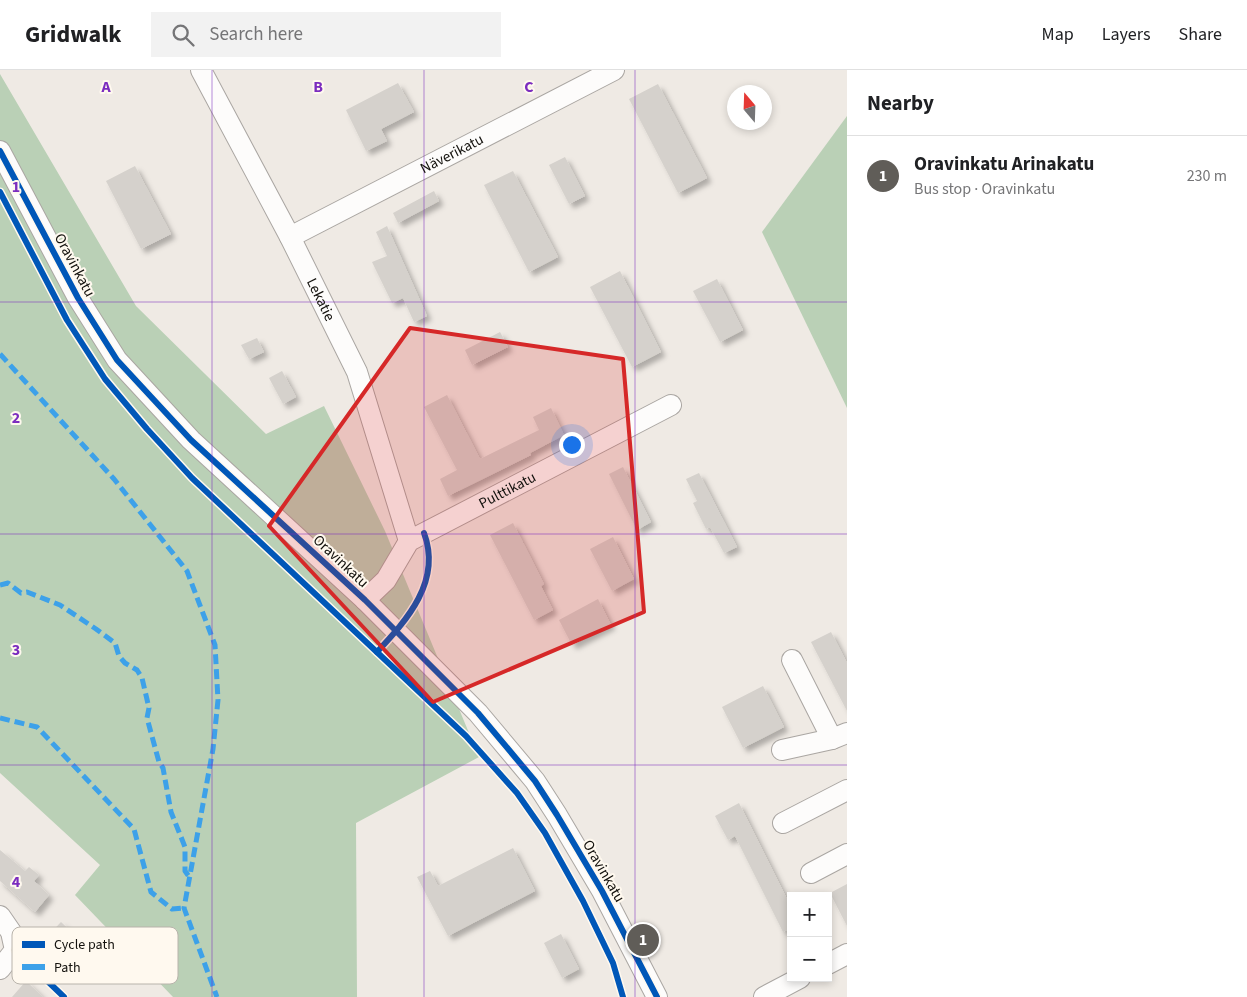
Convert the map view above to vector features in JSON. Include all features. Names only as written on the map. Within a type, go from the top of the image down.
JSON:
[{"type":"street","name":"Lekatie","points":[[202,70],[290,237],[357,372],[409,541]]},
{"type":"street","name":"Näverikatu","points":[[290,237],[614,70]]},
{"type":"street","name":"Oravinkatu","points":[[0,150],[78,298],[117,360],[191,440],[366,600],[478,713],[535,781],[602,891],[657,997]]},
{"type":"street","name":"Pulttikatu","points":[[409,541],[671,405]]},
{"type":"street","points":[[366,600],[386,580],[409,541]]},
{"type":"street","points":[[782,750],[839,736],[792,660]]},
{"type":"street","points":[[784,823],[847,790]]},
{"type":"street","points":[[811,873],[847,854]]},
{"type":"street","points":[[0,916],[12,936]]},
{"type":"street","points":[[0,969],[12,954]]},
{"type":"street","points":[[832,962],[847,954]]},
{"type":"street","points":[[764,997],[792,982]]},
{"type":"highlighted area","points":[[410,328],[623,359],[644,612],[433,702],[269,526]]},
{"type":"green space","points":[[0,74],[136,306],[266,434],[324,406],[385,531],[479,757],[356,823],[357,997],[173,997],[161,984],[178,984],[178,927],[106,927],[75,895],[100,865],[0,773]]},
{"type":"green space","points":[[847,116],[847,408],[762,232]]},
{"type":"building","points":[[398,83],[414,112],[381,129],[387,141],[366,151],[346,110]]},
{"type":"building","points":[[658,84],[707,178],[678,193],[629,99]]},
{"type":"building","points":[[565,157],[585,196],[569,204],[549,165]]},
{"type":"building","points":[[135,166],[171,234],[141,249],[106,181]]},
{"type":"building","points":[[513,171],[558,257],[529,272],[484,185]]},
{"type":"building","points":[[434,191],[439,201],[398,223],[393,213]]},
{"type":"building","points":[[387,226],[427,316],[414,322],[403,298],[392,303],[372,262],[387,256],[376,232]]},
{"type":"building","points":[[620,271],[661,352],[632,367],[590,287]]},
{"type":"building","points":[[717,279],[743,330],[720,342],[693,291]]},
{"type":"building","points":[[500,332],[508,347],[472,365],[465,350]]},
{"type":"building","points":[[257,338],[264,352],[249,359],[241,345]]},
{"type":"building","points":[[282,371],[296,397],[283,404],[269,378]]},
{"type":"building","points":[[447,395],[480,459],[539,430],[533,417],[551,408],[564,435],[530,453],[531,455],[448,496],[440,479],[457,470],[424,407]]},
{"type":"building","points":[[623,467],[651,522],[637,530],[609,474]]},
{"type":"building","points":[[699,473],[737,547],[724,553],[710,527],[706,529],[693,503],[697,501],[686,479]]},
{"type":"building","points":[[513,523],[544,584],[541,586],[553,610],[534,620],[490,535]]},
{"type":"building","points":[[613,537],[634,579],[612,591],[590,549]]},
{"type":"building","points":[[598,599],[611,625],[572,645],[559,620]]},
{"type":"building","points":[[831,632],[847,663],[847,711],[811,642]]},
{"type":"building","points":[[763,686],[784,727],[743,748],[722,707]]},
{"type":"building","points":[[739,803],[787,899],[787,930],[783,932],[735,836],[728,840],[715,816]]},
{"type":"building","points":[[513,848],[535,891],[448,936],[417,877],[430,871],[438,886]]},
{"type":"building","points":[[0,850],[25,871],[29,867],[39,875],[34,881],[49,895],[35,912],[0,881]]},
{"type":"building","points":[[847,884],[847,926],[832,897],[832,892]]},
{"type":"building","points":[[61,922],[66,927],[56,927]]},
{"type":"building","points":[[561,934],[579,969],[562,978],[544,943]]},
{"type":"building","points":[[23,984],[29,984],[43,997],[12,997]]},
{"type":"marked path","points":[[0,354],[114,479],[187,571],[215,645],[218,700],[213,749],[184,908],[217,997]]},
{"type":"marked path","points":[[0,585],[8,583],[21,593],[27,592],[60,605],[115,643],[119,656],[125,663],[137,670],[142,678],[149,708],[147,718],[159,762],[163,768],[171,812],[185,847],[185,871],[190,878]]},
{"type":"marked path","points":[[0,718],[37,727],[134,829],[151,892],[172,909],[184,908]]},
{"type":"cycle path","points":[[0,151],[78,298],[117,360],[191,440],[365,600],[478,713],[535,781],[602,891],[657,997]]},
{"type":"cycle path","points":[[0,192],[67,320],[105,379],[147,429],[192,478],[466,736],[517,793],[545,833],[583,901],[613,963],[623,997]]},
{"type":"cycle path","points":[[377,652],[410,613],[425,583],[428,551],[424,533]]},
{"type":"cycle path","points":[[50,984],[64,997]]},
{"type":"place","name":"Oravinkatu Arinakatu","points":[[643,940]]}]
